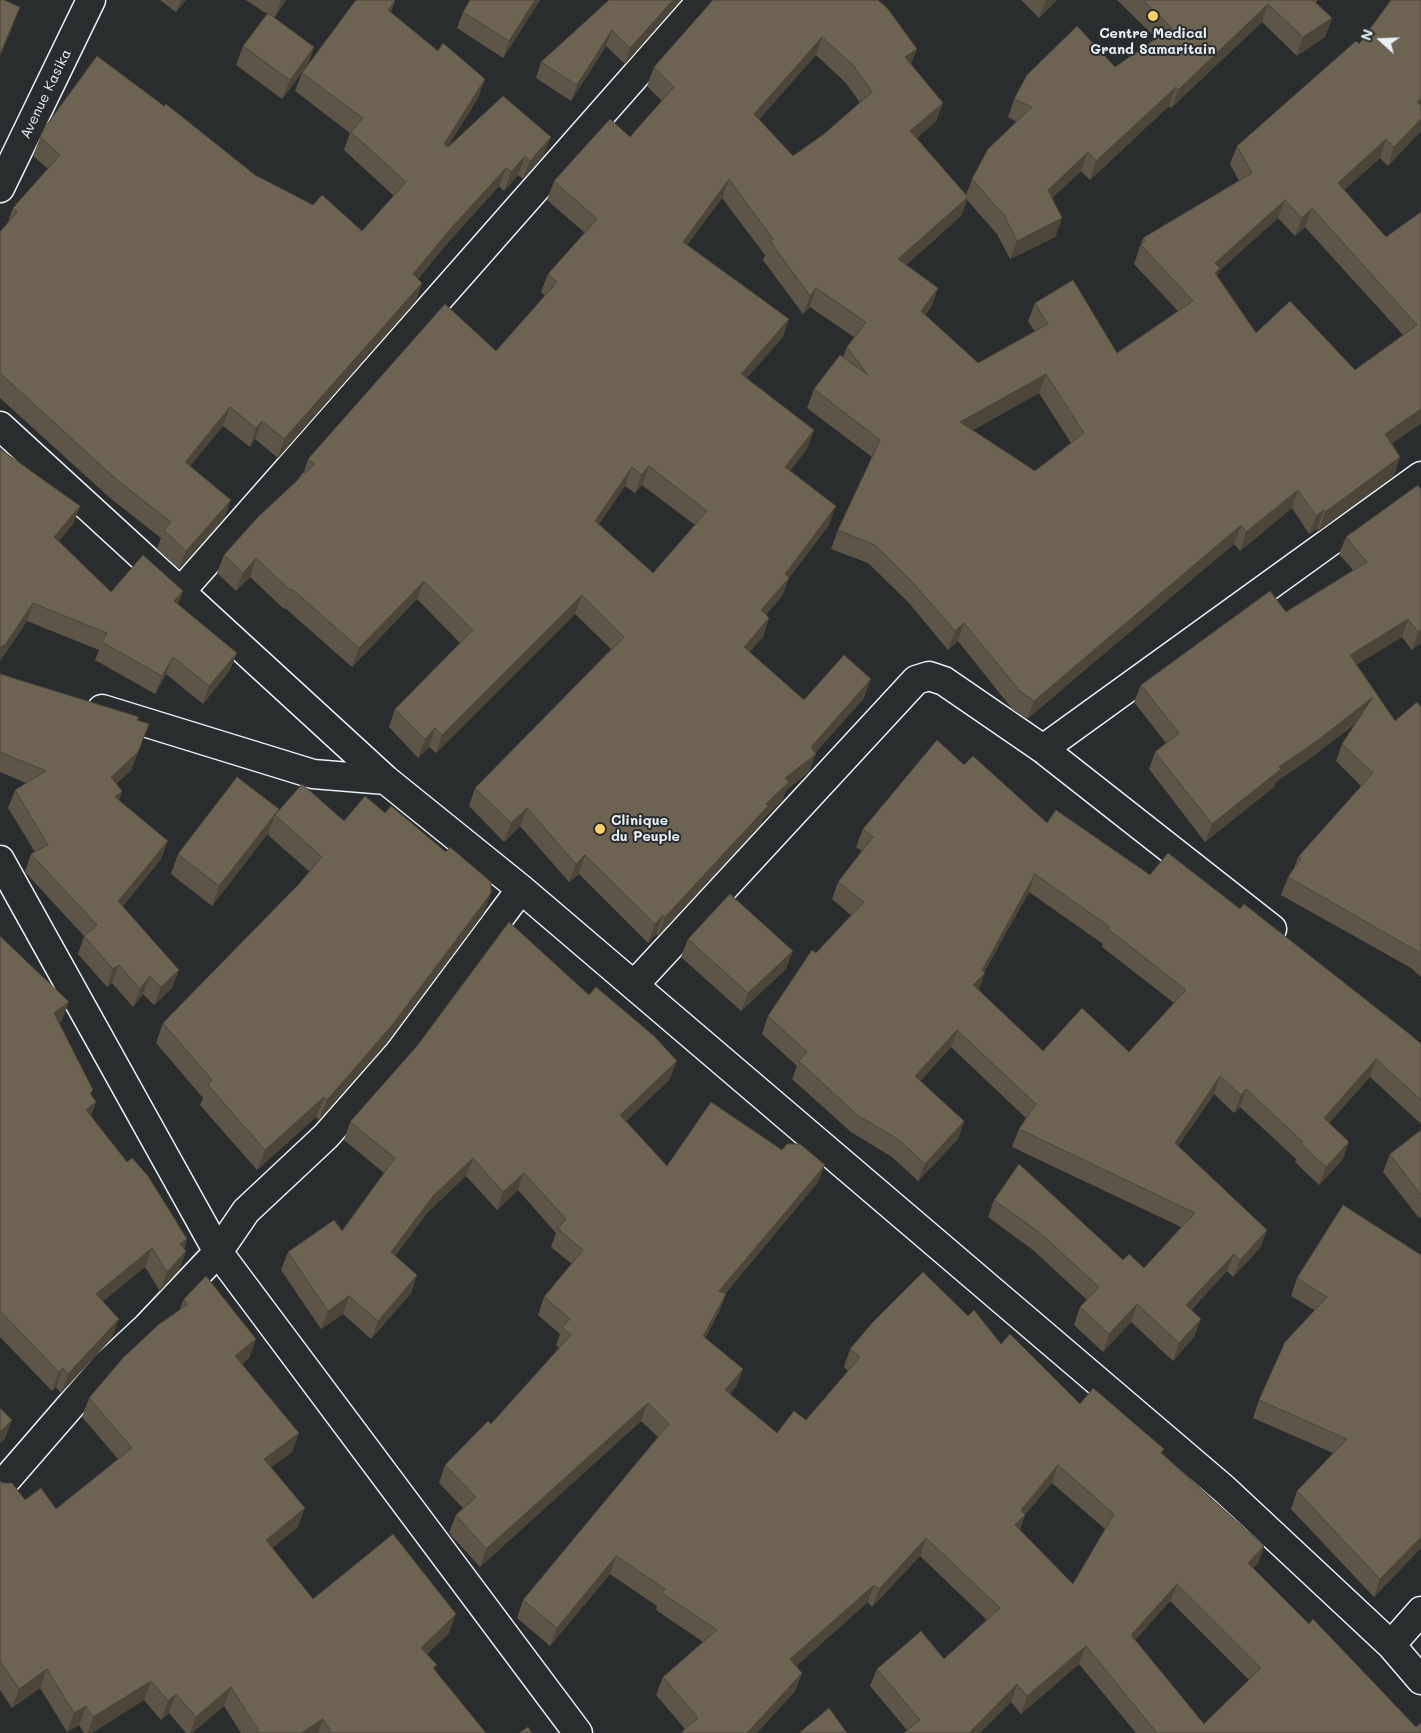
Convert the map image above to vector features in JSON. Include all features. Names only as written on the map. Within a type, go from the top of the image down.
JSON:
[{"type":"street","name":"Avenue Kasika","points":[[0,188],[92,0]]},
{"type":"street","points":[[182,590],[702,0]]},
{"type":"street","points":[[0,426],[182,590],[386,780],[521,888],[1224,1489],[1390,1645],[1421,1680]]},
{"type":"street","points":[[1043,749],[1421,476]]},
{"type":"street","points":[[634,985],[916,680],[929,676],[944,681],[1043,749],[1290,943]]},
{"type":"street","points":[[76,701],[313,774],[386,780]]},
{"type":"street","points":[[0,860],[218,1252],[578,1733]]},
{"type":"street","points":[[0,1487],[112,1359],[147,1327],[218,1252],[246,1211],[326,1136],[398,1054],[521,888]]},
{"type":"street","points":[[1390,1645],[1421,1611]]},
{"type":"building","points":[[0,0],[20,7],[0,54]]},
{"type":"building","points":[[356,0],[394,0],[388,10],[438,51],[443,43],[485,79],[444,144],[448,147],[503,96],[551,137],[530,161],[525,156],[511,172],[506,168],[452,227],[413,274],[422,283],[284,439],[262,421],[256,428],[230,407],[185,462],[231,500],[186,551],[164,530],[171,522],[117,480],[0,373],[0,232],[17,212],[13,208],[60,155],[40,137],[45,127],[97,56],[164,106],[166,104],[255,175],[313,205],[322,195],[362,231],[406,182],[351,132],[363,118],[302,73]]},
{"type":"building","points":[[470,0],[535,0],[509,41],[463,12]]},
{"type":"building","points":[[609,0],[673,0],[630,48],[612,30],[577,85],[541,62]]},
{"type":"building","points":[[713,0],[878,0],[888,9],[917,49],[905,57],[943,103],[910,131],[968,197],[898,259],[938,288],[921,311],[978,363],[1048,324],[1035,303],[1073,280],[1117,353],[1193,301],[1141,245],[1145,241],[1143,238],[1252,173],[1237,146],[1356,41],[1359,44],[1391,0],[1421,0],[1421,98],[1417,102],[1421,106],[1421,119],[1394,147],[1386,139],[1338,183],[1386,237],[1421,212],[1421,409],[1385,434],[1400,457],[1325,512],[1324,510],[1316,516],[1298,490],[1246,532],[1241,525],[1034,701],[1020,691],[964,623],[955,631],[915,585],[875,545],[838,530],[880,440],[814,389],[840,355],[868,375],[847,347],[866,322],[816,288],[810,296],[770,241],[773,239],[729,179],[683,242],[789,319],[741,374],[814,430],[785,467],[836,506],[785,574],[789,578],[761,610],[769,618],[744,647],[804,700],[844,655],[871,679],[811,747],[816,754],[785,778],[789,782],[766,804],[768,806],[665,917],[663,915],[655,924],[585,855],[576,864],[527,808],[511,823],[475,788],[624,637],[582,595],[442,735],[435,728],[425,739],[395,709],[473,630],[424,581],[359,648],[292,589],[291,591],[256,558],[243,573],[224,555],[258,517],[315,464],[308,459],[445,304],[496,351],[557,282],[548,274],[597,219],[554,181],[610,119],[630,137],[674,87],[654,67]],"holes":[[[822,37],[853,65],[872,92],[824,134],[793,156],[754,114]],[[1285,200],[1302,218],[1312,208],[1417,325],[1355,370],[1290,301],[1256,333],[1215,273],[1220,268],[1215,263]],[[1046,374],[1084,433],[1035,471],[960,422]],[[649,466],[707,511],[653,573],[595,521],[632,467],[642,475]]]},
{"type":"building","points":[[1143,0],[1313,0],[1332,18],[1303,37],[1268,4],[1178,90],[1176,87],[1096,161],[1088,152],[1048,190],[1062,218],[1017,241],[1004,215],[972,179],[988,149],[1032,107],[1014,99],[1027,75],[1077,26],[1115,67],[1172,28]]},
{"type":"building","points":[[268,13],[314,47],[290,80],[243,46]]},
{"type":"building","points":[[0,449],[80,506],[54,537],[111,592],[143,555],[183,591],[174,601],[237,653],[209,686],[173,657],[162,676],[102,642],[107,633],[33,603],[5,645],[0,647]]},
{"type":"building","points":[[1418,485],[1421,490],[1421,630],[1418,632],[1408,619],[1350,655],[1395,721],[1417,702],[1421,707],[1421,954],[1288,877],[1301,858],[1298,857],[1373,773],[1342,744],[1373,697],[1318,740],[1279,767],[1281,769],[1212,824],[1155,752],[1179,733],[1141,685],[1270,591],[1286,612],[1367,562],[1346,537]]},
{"type":"building","points":[[0,674],[139,717],[137,720],[149,724],[138,752],[111,777],[122,791],[115,797],[168,841],[118,901],[179,970],[161,987],[150,976],[140,989],[119,965],[113,969],[84,936],[97,925],[31,854],[48,845],[15,790],[46,771],[0,752]]},
{"type":"building","points":[[937,740],[964,765],[973,756],[1047,823],[1056,810],[1150,875],[1168,853],[1240,909],[1244,904],[1421,1044],[1421,1100],[1376,1059],[1324,1118],[1349,1142],[1326,1167],[1301,1144],[1303,1142],[1246,1089],[1241,1095],[1220,1076],[1175,1143],[1267,1230],[1240,1260],[1234,1254],[1186,1305],[1201,1319],[1179,1343],[1137,1304],[1109,1334],[1080,1307],[1099,1287],[1039,1232],[994,1200],[1019,1164],[1123,1260],[1129,1254],[1144,1268],[1195,1213],[1019,1129],[1036,1104],[957,1030],[915,1076],[964,1121],[925,1164],[898,1139],[857,1115],[799,1061],[807,1052],[768,1016],[812,950],[816,953],[864,902],[838,882],[873,837],[863,829]],"holes":[[[1035,874],[1110,927],[1108,929],[1186,990],[1129,1052],[1082,1008],[1043,1051],[973,985],[985,973],[982,970]]]},
{"type":"building","points":[[237,777],[279,809],[219,886],[178,854]]},
{"type":"building","points":[[302,784],[344,821],[365,796],[385,813],[391,806],[446,852],[450,847],[491,882],[491,893],[393,1024],[327,1100],[324,1097],[265,1150],[208,1085],[212,1080],[163,1023],[298,885],[322,857],[275,815]]},
{"type":"building","points":[[730,894],[793,951],[748,993],[688,939]]},
{"type":"building","points":[[509,922],[589,995],[596,987],[654,1036],[677,1061],[620,1115],[667,1166],[711,1102],[782,1150],[787,1144],[800,1144],[825,1165],[719,1291],[726,1294],[703,1336],[743,1369],[725,1390],[777,1433],[794,1411],[806,1420],[860,1357],[850,1349],[873,1322],[923,1272],[968,1316],[974,1310],[1001,1344],[1010,1334],[1080,1404],[1093,1388],[1164,1449],[1161,1453],[1264,1546],[1248,1563],[1309,1624],[1313,1619],[1416,1727],[1421,1723],[1421,1733],[1157,1733],[1086,1646],[1027,1696],[1017,1684],[969,1733],[904,1733],[920,1720],[877,1669],[921,1631],[944,1659],[1000,1608],[926,1538],[879,1589],[874,1585],[790,1659],[802,1673],[747,1733],[682,1733],[698,1718],[663,1677],[717,1630],[662,1593],[665,1589],[616,1556],[557,1628],[523,1600],[669,1424],[648,1403],[486,1549],[456,1515],[476,1497],[445,1465],[488,1421],[491,1424],[571,1335],[562,1327],[570,1319],[544,1297],[583,1250],[558,1229],[566,1219],[524,1173],[503,1192],[473,1158],[433,1196],[391,1252],[417,1275],[378,1321],[349,1296],[328,1311],[288,1252],[334,1220],[342,1231],[395,1158],[350,1122],[417,1046]],"holes":[[[1058,1465],[1114,1514],[1073,1584],[1015,1525],[1025,1515],[1021,1510]],[[1177,1584],[1261,1668],[1204,1724],[1131,1635]]]},
{"type":"building","points":[[0,936],[69,1002],[54,1013],[93,1090],[90,1093],[96,1102],[86,1110],[127,1162],[132,1158],[148,1176],[187,1239],[180,1244],[186,1251],[167,1272],[152,1248],[96,1294],[119,1319],[68,1374],[63,1368],[59,1372],[0,1311]]},
{"type":"building","points":[[1421,1130],[1421,1195],[1390,1154]]},
{"type":"building","points":[[1343,1205],[1421,1255],[1421,1537],[1380,1579],[1297,1491],[1347,1439],[1259,1400],[1285,1342],[1327,1297],[1297,1278]]},
{"type":"building","points":[[206,1276],[256,1339],[235,1356],[299,1433],[264,1459],[305,1508],[266,1540],[313,1599],[393,1534],[456,1614],[421,1648],[437,1665],[433,1668],[486,1733],[332,1733],[323,1719],[301,1733],[260,1733],[231,1687],[196,1717],[176,1694],[168,1701],[151,1681],[93,1717],[86,1706],[74,1713],[47,1669],[19,1689],[0,1661],[0,1481],[12,1483],[25,1500],[41,1488],[56,1509],[132,1448],[89,1398],[123,1358],[158,1325],[187,1305],[184,1299]]},
{"type":"building","points":[[0,1408],[12,1420],[0,1432]]},
{"type":"building","points":[[829,1708],[847,1733],[799,1733]]},
{"type":"building","points":[[528,1727],[532,1733],[519,1733]]},
{"type":"place","name":"Centre Medical Grand Samaritain","points":[[1153,16]]},
{"type":"place","name":"Clinique du Peuple","points":[[600,829]]}]
